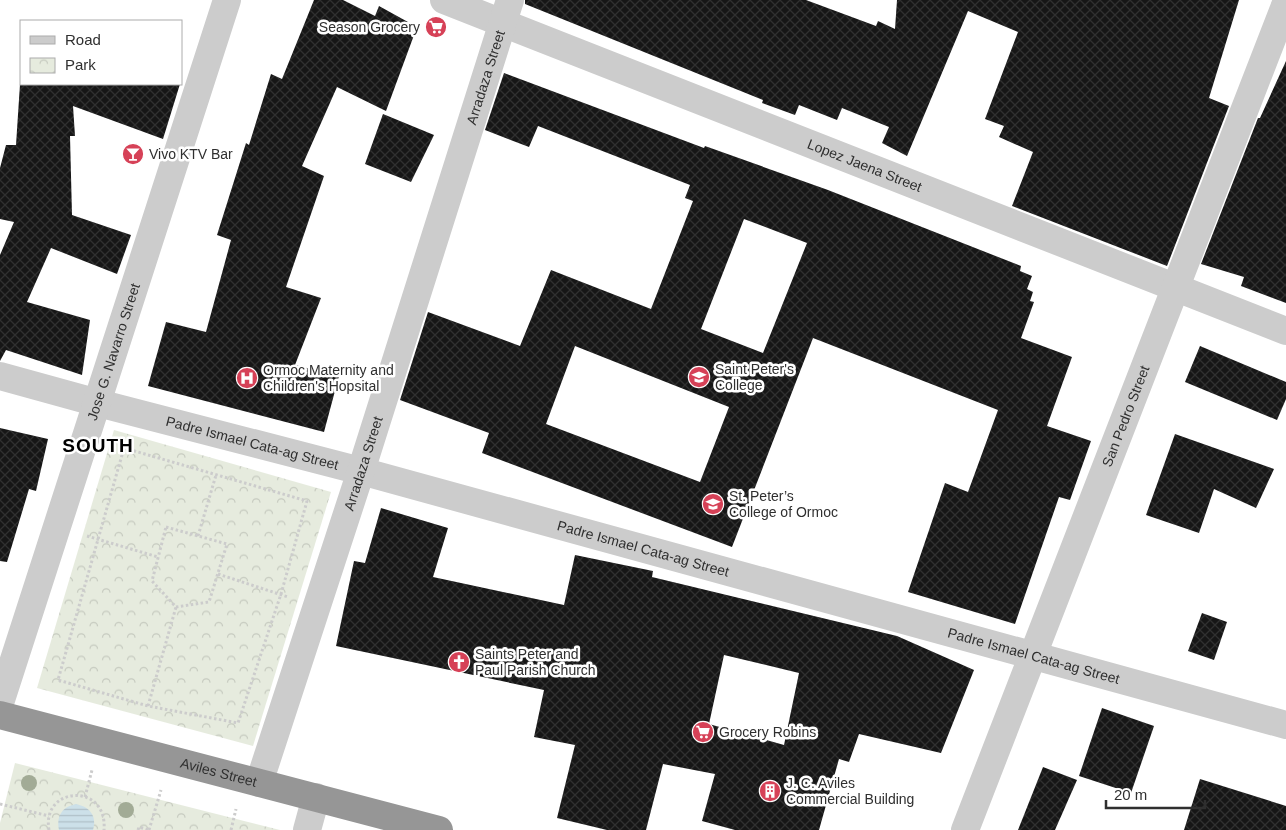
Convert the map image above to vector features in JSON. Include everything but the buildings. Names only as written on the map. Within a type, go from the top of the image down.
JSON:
[{"type":"highway","name":"Aviles Street","points":[[0,714],[439,830]]},
{"type":"street","name":"Jose G. Navarro Street","points":[[0,703],[227,0]]},
{"type":"street","name":"Lopez Jaena Street","points":[[444,0],[506,12],[1286,332]]},
{"type":"street","name":"San Pedro Street","points":[[965,830],[1286,3]]},
{"type":"street","name":"Arradaza Street","points":[[259,783],[361,471],[506,12]]},
{"type":"street","name":"Padre Ismael Cata-ag Street","points":[[0,376],[361,471],[1286,725]]},
{"type":"street","points":[[307,830],[316,797]]},
{"type":"path","points":[[124,448],[307,501],[281,594],[238,724],[148,706],[58,680],[98,539],[124,448]]},
{"type":"path","points":[[198,536],[216,475]]},
{"type":"path","points":[[58,527],[158,557]]},
{"type":"path","points":[[166,527],[227,544],[209,602],[176,607],[152,581],[166,527]]},
{"type":"path","points":[[218,574],[318,604]]},
{"type":"path","points":[[148,706],[176,607]]},
{"type":"path","points":[[138,830],[139,827],[149,830],[170,760]]},
{"type":"path","points":[[49,830],[47,822],[55,804],[62,798],[72,795],[90,798],[97,804],[105,820],[105,830]]},
{"type":"path","points":[[0,804],[49,816]]},
{"type":"green space","points":[[114,430],[331,492],[253,746],[37,688]]},
{"type":"green space","points":[[15,763],[280,830],[0,830],[0,823]]},
{"type":"water","points":[[76,804],[85,807],[93,816],[93,830],[59,830],[59,816],[67,807]]},
{"type":"place","name":"Season Grocery","points":[[436,27]]},
{"type":"place","name":"Vivo KTV Bar","points":[[133,154]]},
{"type":"place","name":"Saint Peter's College","points":[[699,377]]},
{"type":"place","name":"Ormoc Maternity and Children's Hopsital","points":[[247,378]]},
{"type":"place","name":"St. Peter’s College of Ormoc","points":[[713,504]]},
{"type":"place","name":"Saints Peter and Paul Parish Church","points":[[459,662]]},
{"type":"place","name":"Grocery Robins","points":[[703,732]]},
{"type":"place","name":"J. C. Aviles Commercial Building","points":[[770,791]]},
{"type":"district","name":"SOUTH","points":[[98,445]]}]
